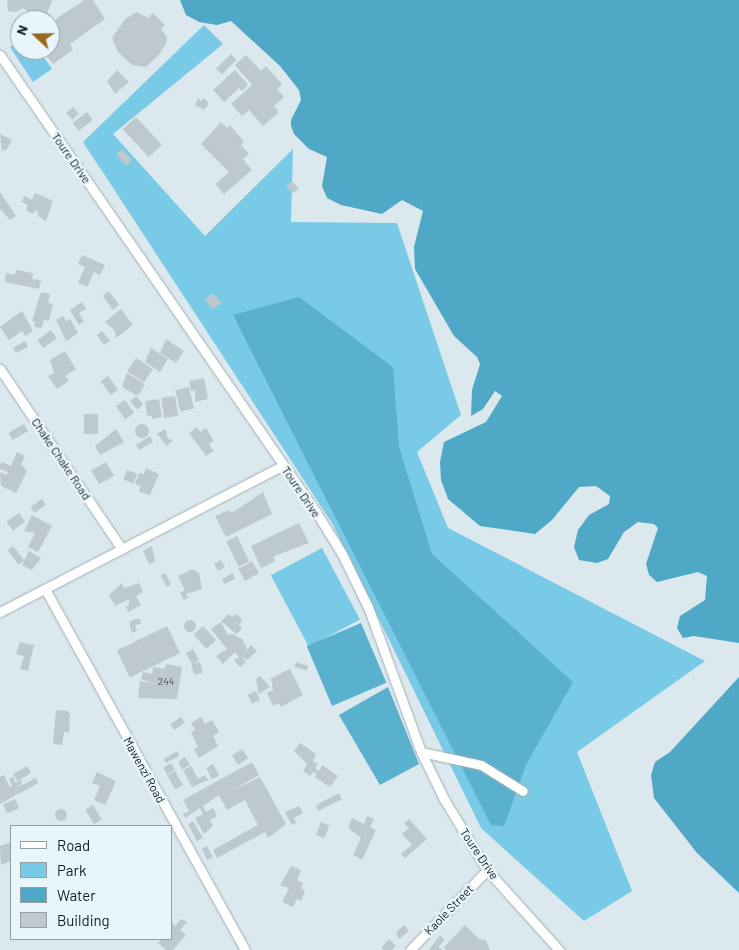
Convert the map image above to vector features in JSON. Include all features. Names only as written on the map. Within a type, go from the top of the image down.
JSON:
[{"type":"street","name":"Toure Drive","points":[[0,55],[283,465],[342,554],[368,607],[421,752],[444,800],[487,870],[559,950]]},
{"type":"street","name":"Chake Chake Road","points":[[0,369],[122,548]]},
{"type":"street","points":[[0,612],[283,465]]},
{"type":"street","name":"Mawenzi Road","points":[[45,589],[245,950]]},
{"type":"street","points":[[421,752],[481,765],[523,791]]},
{"type":"street","name":"Kaole Street","points":[[410,950],[487,870]]},
{"type":"green space","points":[[204,25],[223,44],[113,134],[205,236],[293,149],[291,222],[397,223],[461,415],[417,452],[448,528],[705,661],[577,752],[632,891],[584,921],[481,828],[332,523],[83,142]]},
{"type":"green space","points":[[19,60],[46,60],[52,69],[33,82]]},
{"type":"green space","points":[[322,548],[360,620],[309,647],[271,575]]},
{"type":"shaded area","points":[[299,297],[393,367],[399,447],[432,554],[573,682],[526,765],[504,826],[491,825],[233,315]]},
{"type":"shaded area","points":[[361,623],[386,683],[332,706],[307,646]]},
{"type":"shaded area","points":[[388,687],[419,764],[380,785],[339,715]]},
{"type":"water","points":[[180,0],[739,0],[739,643],[694,636],[683,638],[677,628],[680,616],[705,600],[707,576],[698,572],[657,582],[649,575],[646,564],[658,528],[654,524],[638,522],[624,532],[608,559],[597,563],[579,560],[574,547],[578,530],[589,515],[609,504],[610,496],[596,486],[579,487],[552,520],[535,534],[480,526],[448,499],[441,480],[440,462],[444,442],[486,422],[502,396],[495,391],[483,409],[471,416],[472,390],[480,364],[477,357],[454,336],[415,269],[414,247],[423,211],[402,200],[382,214],[341,205],[327,198],[322,186],[327,157],[309,149],[294,134],[291,126],[291,120],[301,100],[299,90],[280,66],[231,21],[217,25],[199,22],[186,15]]},
{"type":"water","points":[[739,677],[739,893],[697,853],[654,798],[651,775],[655,762],[670,752]]},
{"type":"building","points":[[7,0],[52,0],[48,10],[26,10],[24,8],[8,11]]},
{"type":"building","points":[[85,0],[93,0],[105,19],[70,44],[73,50],[60,59],[60,16]]},
{"type":"building","points":[[137,12],[148,18],[153,13],[165,25],[161,29],[167,37],[166,44],[158,56],[146,67],[132,65],[118,52],[112,38],[125,19]]},
{"type":"building","points":[[231,54],[237,60],[222,75],[216,69]]},
{"type":"building","points":[[246,55],[261,71],[266,66],[282,84],[277,89],[284,97],[274,106],[279,112],[263,126],[249,110],[242,116],[231,104],[252,85],[235,65]]},
{"type":"building","points":[[50,60],[59,60],[53,64]]},
{"type":"building","points":[[117,70],[129,82],[115,94],[107,81]]},
{"type":"building","points":[[235,70],[248,85],[242,91],[239,88],[224,102],[213,90]]},
{"type":"building","points":[[198,98],[201,101],[204,98],[209,104],[204,110],[195,105]]},
{"type":"building","points":[[73,107],[79,114],[72,120],[66,113]]},
{"type":"building","points":[[87,112],[93,120],[79,131],[73,123]]},
{"type":"building","points":[[136,117],[162,145],[149,157],[123,129]]},
{"type":"building","points":[[221,122],[227,128],[230,125],[244,142],[241,145],[249,154],[243,159],[252,170],[224,194],[215,184],[229,172],[201,144]]},
{"type":"building","points":[[0,134],[12,140],[6,151],[3,149],[2,153]]},
{"type":"building","points":[[122,149],[132,160],[126,166],[116,154]]},
{"type":"building","points":[[292,181],[299,189],[293,193],[286,186]]},
{"type":"building","points":[[0,192],[16,216],[10,220],[0,209]]},
{"type":"building","points":[[35,193],[53,201],[46,221],[38,216],[39,213],[35,210],[33,214],[26,210],[28,205],[22,202],[24,196],[32,200]]},
{"type":"building","points":[[82,255],[105,265],[100,275],[94,272],[87,287],[78,283],[85,267],[78,264]]},
{"type":"building","points":[[16,270],[33,273],[32,279],[41,280],[39,289],[5,282],[6,273],[15,275]]},
{"type":"building","points":[[109,291],[119,305],[113,309],[103,296]]},
{"type":"building","points":[[41,292],[50,294],[48,303],[53,304],[49,321],[44,320],[42,328],[34,327],[35,322],[32,321]]},
{"type":"building","points":[[213,293],[221,302],[213,309],[205,300]]},
{"type":"building","points":[[82,302],[86,309],[79,313],[84,321],[79,325],[70,310]]},
{"type":"building","points":[[121,309],[133,325],[116,338],[115,331],[105,322]]},
{"type":"building","points":[[22,311],[33,331],[25,336],[22,331],[9,340],[0,327]]},
{"type":"building","points":[[63,316],[66,321],[70,319],[78,333],[66,341],[56,320]]},
{"type":"building","points":[[51,330],[57,338],[43,348],[37,340]]},
{"type":"building","points":[[102,331],[110,341],[104,345],[97,335]]},
{"type":"building","points":[[166,339],[184,351],[176,363],[160,353]]},
{"type":"building","points":[[25,341],[28,347],[16,353],[13,348]]},
{"type":"building","points":[[151,348],[168,359],[160,372],[145,362]]},
{"type":"building","points":[[65,351],[76,369],[65,376],[69,381],[57,389],[48,376],[54,373],[50,360]]},
{"type":"building","points":[[136,358],[153,369],[144,382],[127,371]]},
{"type":"building","points":[[127,373],[145,384],[140,393],[136,395],[122,387]]},
{"type":"building","points":[[108,376],[118,390],[111,395],[101,381]]},
{"type":"building","points":[[204,378],[208,399],[195,402],[195,390],[191,391],[189,381]]},
{"type":"building","points":[[189,387],[194,408],[180,412],[175,390]]},
{"type":"building","points":[[136,396],[143,404],[137,410],[130,401]]},
{"type":"building","points":[[175,396],[178,416],[164,418],[161,398]]},
{"type":"building","points":[[159,399],[162,417],[152,419],[152,416],[147,416],[145,401]]},
{"type":"building","points":[[125,400],[134,413],[125,419],[116,406]]},
{"type":"building","points":[[84,414],[98,414],[98,434],[84,434]]},
{"type":"building","points":[[24,424],[28,431],[12,440],[8,433]]},
{"type":"building","points":[[142,424],[147,426],[149,431],[147,436],[142,438],[137,436],[135,431],[137,426]]},
{"type":"building","points":[[197,427],[200,432],[206,428],[214,441],[209,444],[214,451],[206,456],[189,433]]},
{"type":"building","points":[[116,429],[124,442],[100,455],[95,446]]},
{"type":"building","points":[[165,429],[168,439],[173,440],[167,446],[157,434]]},
{"type":"building","points":[[150,436],[153,442],[139,450],[136,445]]},
{"type":"building","points":[[17,452],[25,456],[21,464],[27,471],[16,493],[1,486],[0,472],[6,475],[8,472],[0,469],[0,465],[2,462],[11,466]]},
{"type":"building","points":[[106,462],[114,476],[99,484],[91,470]]},
{"type":"building","points":[[146,468],[159,474],[150,495],[139,492],[141,486],[135,484],[139,473],[144,474]]},
{"type":"building","points":[[127,470],[137,474],[133,483],[123,479]]},
{"type":"building","points":[[263,492],[272,514],[226,537],[215,516],[229,510],[230,513],[235,511]]},
{"type":"building","points":[[42,499],[46,505],[34,513],[30,507]]},
{"type":"building","points":[[19,513],[25,522],[13,531],[7,521]]},
{"type":"building","points":[[32,515],[52,526],[38,552],[28,547],[35,533],[24,531]]},
{"type":"building","points":[[299,523],[309,543],[273,557],[275,561],[261,568],[251,546]]},
{"type":"building","points":[[237,536],[249,561],[238,566],[226,541]]},
{"type":"building","points":[[13,546],[24,560],[19,564],[7,550]]},
{"type":"building","points":[[152,546],[155,562],[149,564],[143,551]]},
{"type":"building","points":[[29,551],[41,558],[32,570],[22,565]]},
{"type":"building","points":[[221,560],[225,567],[218,571],[214,564]]},
{"type":"building","points":[[252,561],[259,573],[245,581],[238,569]]},
{"type":"building","points":[[192,569],[199,573],[202,589],[186,594],[188,598],[184,600],[180,593],[185,590],[178,576]]},
{"type":"building","points":[[165,573],[171,584],[167,587],[161,575]]},
{"type":"building","points":[[233,573],[235,579],[224,584],[222,579]]},
{"type":"building","points":[[122,583],[124,588],[139,583],[143,592],[136,596],[141,605],[128,612],[126,607],[129,605],[129,599],[115,606],[109,595]]},
{"type":"building","points":[[229,614],[232,617],[235,614],[242,621],[239,625],[242,629],[236,634],[221,621]]},
{"type":"building","points":[[140,619],[141,624],[135,625],[137,631],[132,633],[129,622]]},
{"type":"building","points":[[188,620],[192,620],[196,626],[192,632],[188,632],[184,628],[184,624]]},
{"type":"building","points":[[221,622],[228,635],[233,634],[242,639],[247,649],[243,655],[251,645],[257,651],[247,660],[241,656],[246,662],[240,667],[234,660],[239,657],[235,652],[223,664],[216,656],[227,649],[211,629]]},
{"type":"building","points":[[167,626],[180,653],[130,678],[117,651]]},
{"type":"building","points":[[203,626],[216,640],[206,649],[193,635]]},
{"type":"building","points":[[20,642],[34,645],[28,671],[20,669],[24,656],[16,654]]},
{"type":"building","points":[[193,649],[199,660],[192,664],[186,653]]},
{"type":"building","points":[[200,662],[203,673],[194,675],[191,664]]},
{"type":"building","points":[[296,662],[308,666],[307,671],[294,667]]},
{"type":"building","points":[[166,664],[182,667],[177,699],[138,698],[140,681],[152,683],[141,679],[143,672],[152,674],[153,667],[165,669]]},
{"type":"building","points":[[290,669],[303,695],[281,707],[279,703],[273,706],[267,693],[273,690],[271,678]]},
{"type":"building","points":[[260,676],[270,687],[259,694],[256,679]]},
{"type":"building","points":[[256,691],[260,700],[252,704],[248,695]]},
{"type":"building","points":[[56,710],[68,711],[70,715],[69,733],[64,732],[62,745],[53,744]]},
{"type":"building","points":[[181,717],[185,723],[174,730],[170,724]]},
{"type":"building","points":[[201,717],[205,724],[212,720],[219,732],[213,736],[218,746],[199,758],[194,749],[198,747],[191,732],[195,730],[191,723]]},
{"type":"building","points":[[300,743],[316,754],[313,761],[318,764],[315,768],[319,771],[322,765],[338,776],[330,787],[315,777],[317,774],[313,772],[310,776],[303,771],[307,764],[294,751]]},
{"type":"building","points":[[242,749],[248,758],[238,765],[232,756]]},
{"type":"building","points":[[177,751],[179,756],[166,763],[164,759]]},
{"type":"building","points":[[185,757],[190,765],[182,769],[178,762]]},
{"type":"building","points":[[252,762],[259,775],[231,791],[260,777],[286,824],[268,838],[265,832],[217,858],[213,850],[258,825],[245,800],[227,810],[219,795],[203,806],[206,812],[213,808],[217,816],[210,820],[213,826],[204,834],[195,818],[203,814],[200,808],[185,818],[183,814],[189,811],[183,800]]},
{"type":"building","points":[[171,763],[175,770],[167,774],[163,768]]},
{"type":"building","points":[[213,764],[219,775],[212,779],[206,768]]},
{"type":"building","points":[[27,766],[31,773],[17,781],[13,774]]},
{"type":"building","points":[[191,766],[198,779],[205,775],[208,780],[192,787],[183,770]]},
{"type":"building","points":[[175,771],[183,785],[175,789],[167,776]]},
{"type":"building","points":[[97,772],[116,781],[105,805],[94,800],[100,786],[92,783]]},
{"type":"building","points":[[4,775],[10,788],[12,785],[9,779],[13,777],[16,783],[21,779],[22,784],[18,787],[36,778],[38,783],[0,804],[0,777]]},
{"type":"building","points":[[339,793],[342,799],[318,811],[316,806]]},
{"type":"building","points":[[15,799],[19,808],[7,813],[3,804]]},
{"type":"building","points":[[93,805],[102,820],[94,824],[85,810]]},
{"type":"building","points":[[299,806],[303,813],[294,818],[296,823],[292,825],[285,812]]},
{"type":"building","points":[[61,809],[67,815],[61,821],[55,815]]},
{"type":"building","points":[[367,816],[374,819],[370,827],[376,830],[362,860],[353,855],[361,838],[348,828],[352,818],[364,824]]},
{"type":"building","points":[[409,819],[427,839],[405,858],[401,854],[412,845],[402,834],[409,828],[404,823]]},
{"type":"building","points":[[193,821],[203,838],[197,841],[188,824]]},
{"type":"building","points":[[321,822],[329,825],[324,838],[316,835]]},
{"type":"building","points":[[10,842],[10,861],[1,865],[0,846]]},
{"type":"building","points":[[207,846],[213,857],[207,860],[202,849]]},
{"type":"building","points":[[291,866],[301,870],[297,880],[303,883],[301,888],[305,891],[301,901],[297,899],[293,907],[282,902],[289,888],[280,885]]},
{"type":"building","points":[[181,919],[187,922],[180,930],[186,935],[173,950],[166,950],[158,943],[161,940],[172,940],[172,923],[175,926]]},
{"type":"building","points":[[404,925],[409,931],[399,939],[396,932]]},
{"type":"building","points":[[465,925],[479,939],[486,940],[490,950],[446,950],[444,947]]},
{"type":"building","points":[[440,935],[445,940],[438,947],[442,950],[429,950]]},
{"type":"building","points":[[389,939],[396,946],[392,950],[384,950],[381,948]]}]
